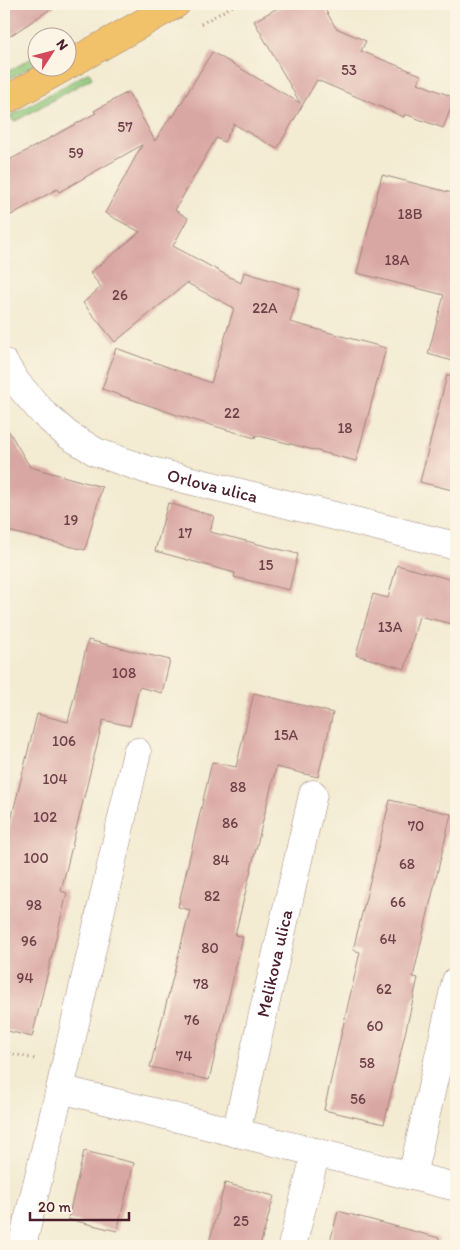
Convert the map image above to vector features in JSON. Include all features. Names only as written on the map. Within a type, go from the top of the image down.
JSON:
[{"type":"main road","points":[[78,59],[176,4]]},
{"type":"main road","points":[[4,101],[45,78]]},
{"type":"street","name":"Orlova ulica","points":[[4,363],[16,382],[44,414],[68,435],[96,452],[148,470],[456,546]]},
{"type":"street","points":[[22,1246],[137,752]]},
{"type":"street","name":"Melikova ulica","points":[[236,1133],[313,794]]},
{"type":"street","points":[[412,1176],[456,981]]},
{"type":"street","points":[[60,1089],[456,1187]]},
{"type":"street","points":[[292,1246],[316,1152]]},
{"type":"green space","points":[[28,60],[28,68],[4,82],[4,74]]},
{"type":"green space","points":[[89,72],[92,78],[14,122],[10,116]]},
{"type":"building","points":[[4,4],[58,4],[4,40]]},
{"type":"building","points":[[285,4],[322,4],[336,28],[366,41],[361,51],[421,75],[418,83],[455,98],[443,128],[405,114],[404,117],[317,80],[277,149],[234,124],[224,142],[216,138],[175,210],[188,218],[173,246],[241,283],[244,272],[300,289],[290,322],[386,348],[356,461],[256,435],[255,438],[177,415],[102,389],[116,348],[211,383],[234,308],[187,283],[115,342],[83,303],[101,287],[90,273],[140,232],[105,213],[142,145],[59,192],[57,189],[4,219],[4,163],[96,113],[94,111],[128,92],[155,141],[171,116],[173,117],[212,52],[300,103],[254,21]]},
{"type":"building","points":[[382,175],[456,194],[456,362],[428,354],[444,295],[357,273]]},
{"type":"building","points":[[447,375],[456,376],[456,491],[420,482]]},
{"type":"building","points":[[4,423],[30,467],[102,487],[85,550],[4,530]]},
{"type":"building","points":[[168,503],[214,516],[210,532],[298,554],[289,590],[234,577],[235,573],[155,551]]},
{"type":"building","points":[[397,565],[456,581],[456,625],[419,616],[405,669],[356,655],[373,594],[388,598]]},
{"type":"building","points":[[88,640],[170,660],[162,693],[139,687],[130,726],[103,720],[61,891],[67,893],[32,1037],[4,1030],[4,849],[37,714],[68,722]]},
{"type":"building","points":[[254,693],[333,713],[318,777],[276,767],[235,935],[243,937],[209,1080],[150,1067],[190,910],[178,907],[212,762],[236,767]]},
{"type":"building","points":[[390,800],[451,814],[413,977],[418,978],[384,1124],[324,1110],[360,952],[353,950]]},
{"type":"building","points":[[84,1151],[134,1163],[117,1231],[68,1219]]},
{"type":"building","points":[[225,1183],[274,1196],[260,1246],[208,1246]]},
{"type":"building","points":[[338,1211],[439,1238],[438,1246],[329,1246]]}]
